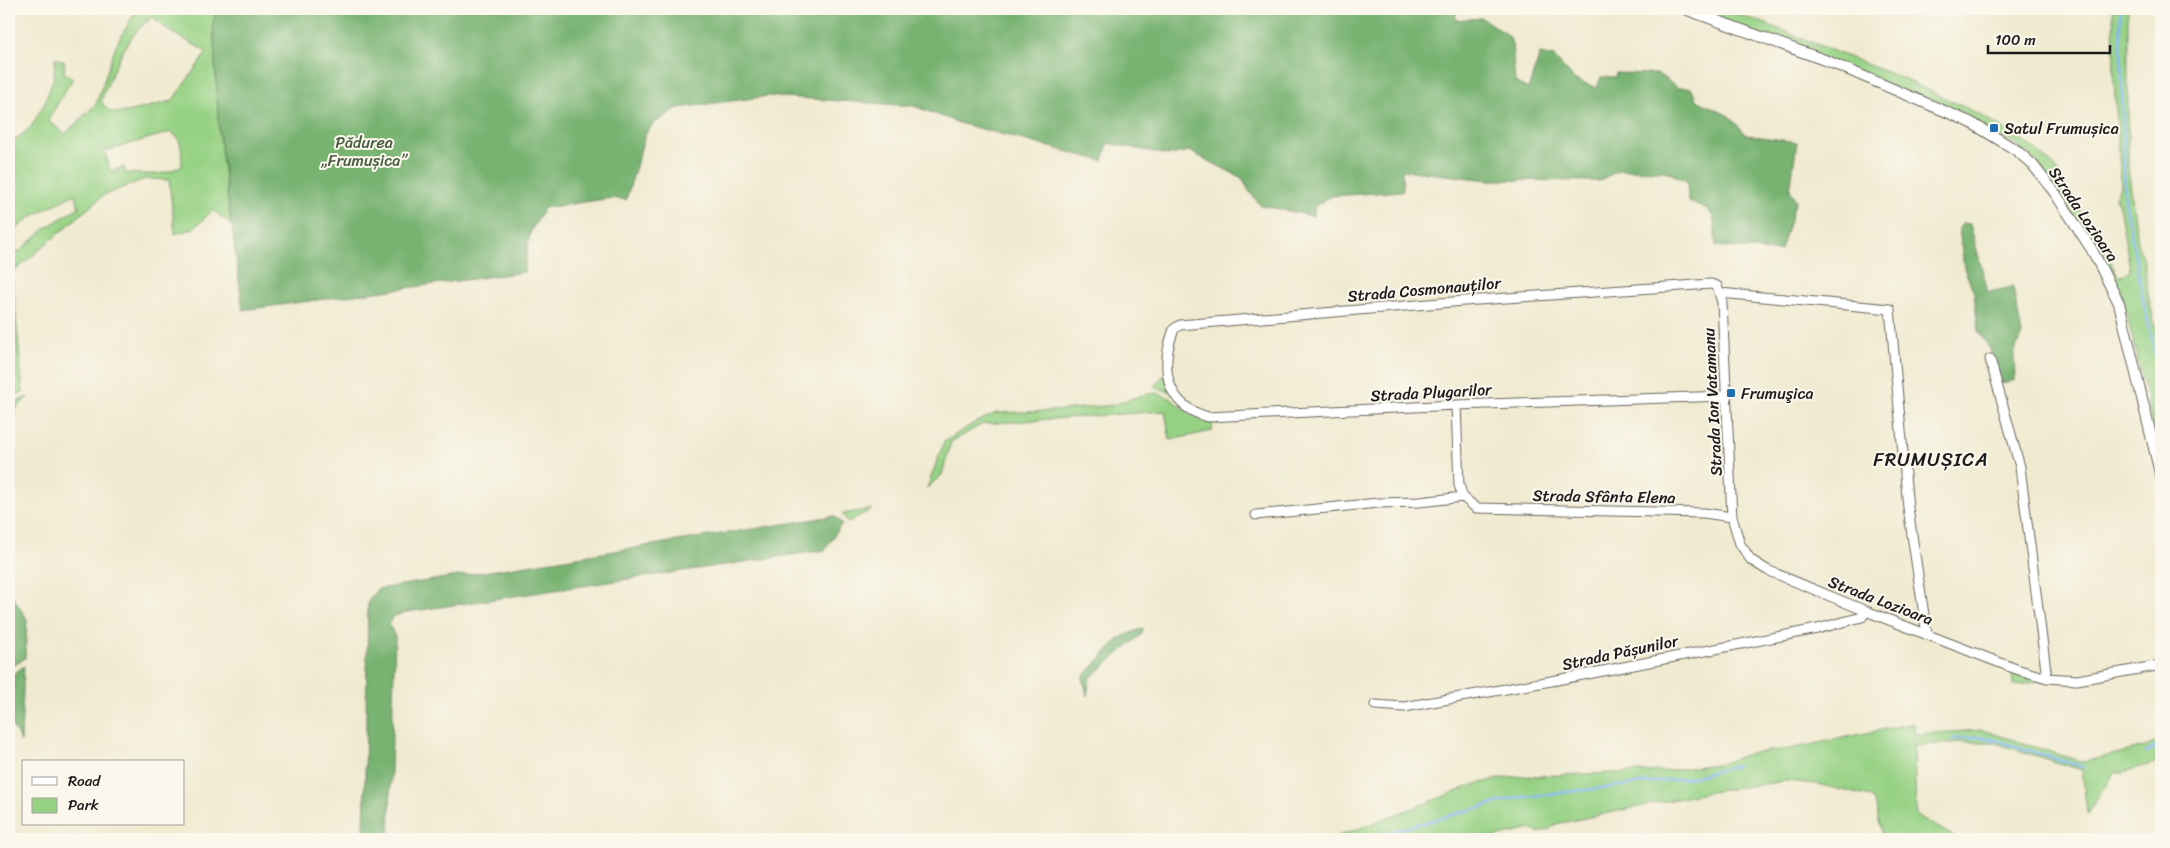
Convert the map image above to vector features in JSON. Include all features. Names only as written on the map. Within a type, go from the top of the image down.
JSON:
[{"type":"street","name":"Strada Lozioara","points":[[1685,9],[1830,62],[1970,122],[2016,150],[2033,165],[2092,250],[2119,302],[2161,477]]},
{"type":"street","name":"Strada Cosmonauților","points":[[1166,368],[1169,343],[1174,329],[1180,325],[1464,301],[1711,284],[1719,290]]},
{"type":"street","points":[[1719,290],[1890,309],[1908,508],[1927,635]]},
{"type":"street","name":"Strada Ion Vatamanu","points":[[1719,290],[1732,516]]},
{"type":"street","points":[[1990,359],[2020,467],[2047,678]]},
{"type":"street","name":"Strada Plugarilor","points":[[1166,368],[1175,398],[1197,414],[1208,417],[1456,405],[1726,396]]},
{"type":"street","points":[[1256,515],[1463,497],[1459,485],[1456,405]]},
{"type":"street","name":"Strada Sfânta Elena","points":[[1463,497],[1476,508],[1704,513],[1732,516]]},
{"type":"street","name":"Strada Lozioara","points":[[1732,516],[1740,544],[1751,560],[1786,579],[2016,669],[2047,678],[2077,680],[2161,665]]},
{"type":"street","name":"Strada Pășunilor","points":[[1375,706],[1404,707],[1557,680],[1817,629],[1862,617],[1866,611]]},
{"type":"green space","points":[[137,9],[217,9],[213,23],[219,132],[231,225],[213,210],[193,229],[175,234],[169,180],[145,179],[104,195],[12,273],[23,392],[9,397],[9,145],[31,127],[44,104],[54,77],[55,58],[65,62],[64,73],[73,78],[48,120],[65,134],[96,104],[116,45]],"holes":[[[153,17],[166,29],[207,52],[172,101],[133,111],[117,113],[110,111],[101,101],[115,66],[127,44],[143,25]],[[171,132],[180,143],[182,165],[175,169],[155,174],[126,173],[124,167],[110,171],[105,151]],[[75,194],[79,207],[47,227],[16,254],[15,230],[29,218]]]},
{"type":"green space","name":"Pădurea „Frumușica”","points":[[217,9],[1457,9],[1455,20],[1482,18],[1509,36],[1512,44],[1515,82],[1528,89],[1540,54],[1554,57],[1575,80],[1597,88],[1601,77],[1615,77],[1616,73],[1658,74],[1678,88],[1691,88],[1697,100],[1729,116],[1747,135],[1797,142],[1790,190],[1796,200],[1781,250],[1772,251],[1716,246],[1713,216],[1705,208],[1688,202],[1687,181],[1665,171],[1619,170],[1599,181],[1489,180],[1402,170],[1403,191],[1332,196],[1315,206],[1313,216],[1260,205],[1242,178],[1189,151],[1169,155],[1108,143],[1103,161],[959,123],[914,106],[769,96],[678,108],[653,124],[645,135],[626,200],[612,198],[544,208],[530,233],[524,272],[243,310],[219,132],[213,23]]},
{"type":"green space","points":[[1698,9],[1729,9],[1736,14],[1764,23],[1911,82],[1981,115],[2032,147],[2055,167],[2119,277],[2130,270],[2119,206],[2115,197],[2121,185],[2114,80],[2113,9],[2128,9],[2128,167],[2139,250],[2144,261],[2148,294],[2161,353],[2161,460],[2126,311],[2114,278],[2037,162],[2015,144]]},
{"type":"green space","points":[[1963,223],[1970,224],[1988,292],[2013,287],[2022,334],[2014,353],[2015,380],[2001,384],[1990,349],[1978,331],[1974,293],[1964,268],[1959,228]]},
{"type":"green space","points":[[1165,374],[1169,392],[1154,386]]},
{"type":"green space","points":[[1156,393],[1170,398],[1190,414],[1213,423],[1212,431],[1170,440],[1165,411],[983,424],[951,442],[942,475],[927,488],[944,442],[974,423],[996,413],[1051,411],[1113,405],[1145,394]]},
{"type":"green space","points":[[28,397],[9,416],[9,404]]},
{"type":"green space","points":[[873,509],[848,522],[842,514]]},
{"type":"green space","points":[[834,516],[842,523],[825,550],[407,612],[392,617],[389,624],[395,637],[389,839],[362,839],[364,836],[368,602],[377,589]]},
{"type":"green space","points":[[9,591],[27,619],[25,658],[9,669]]},
{"type":"green space","points":[[1143,628],[1142,634],[1090,678],[1087,696],[1083,677],[1120,638]]},
{"type":"green space","points":[[24,666],[21,742],[9,719],[9,677]]},
{"type":"green space","points":[[2012,674],[2036,679],[2036,682],[2013,686]]},
{"type":"green space","points":[[1914,723],[1915,734],[1982,730],[2083,762],[2145,747],[2161,741],[2161,761],[2124,772],[2115,772],[2087,814],[2082,770],[1992,742],[1961,742],[1914,746],[1916,815],[1959,839],[1883,839],[1875,802],[1870,797],[1818,784],[1785,781],[1710,792],[1556,824],[1550,829],[1538,833],[1532,829],[1486,839],[1331,839],[1476,784],[1508,777],[1667,771],[1723,763],[1750,753],[1790,749]]},
{"type":"waterway","points":[[2120,9],[2125,201],[2144,304],[2161,379]]},
{"type":"waterway","points":[[1952,739],[1980,737],[1992,739],[2083,767]]},
{"type":"waterway","points":[[2146,752],[2161,745]]},
{"type":"waterway","points":[[1363,839],[1515,798],[1689,778],[1737,766]]},
{"type":"place","name":"Satul Frumușica","points":[[1994,128]]},
{"type":"place","name":"Frumuşica","points":[[1731,393]]},
{"type":"district","name":"FRUMUȘICA","points":[[1931,459]]}]
